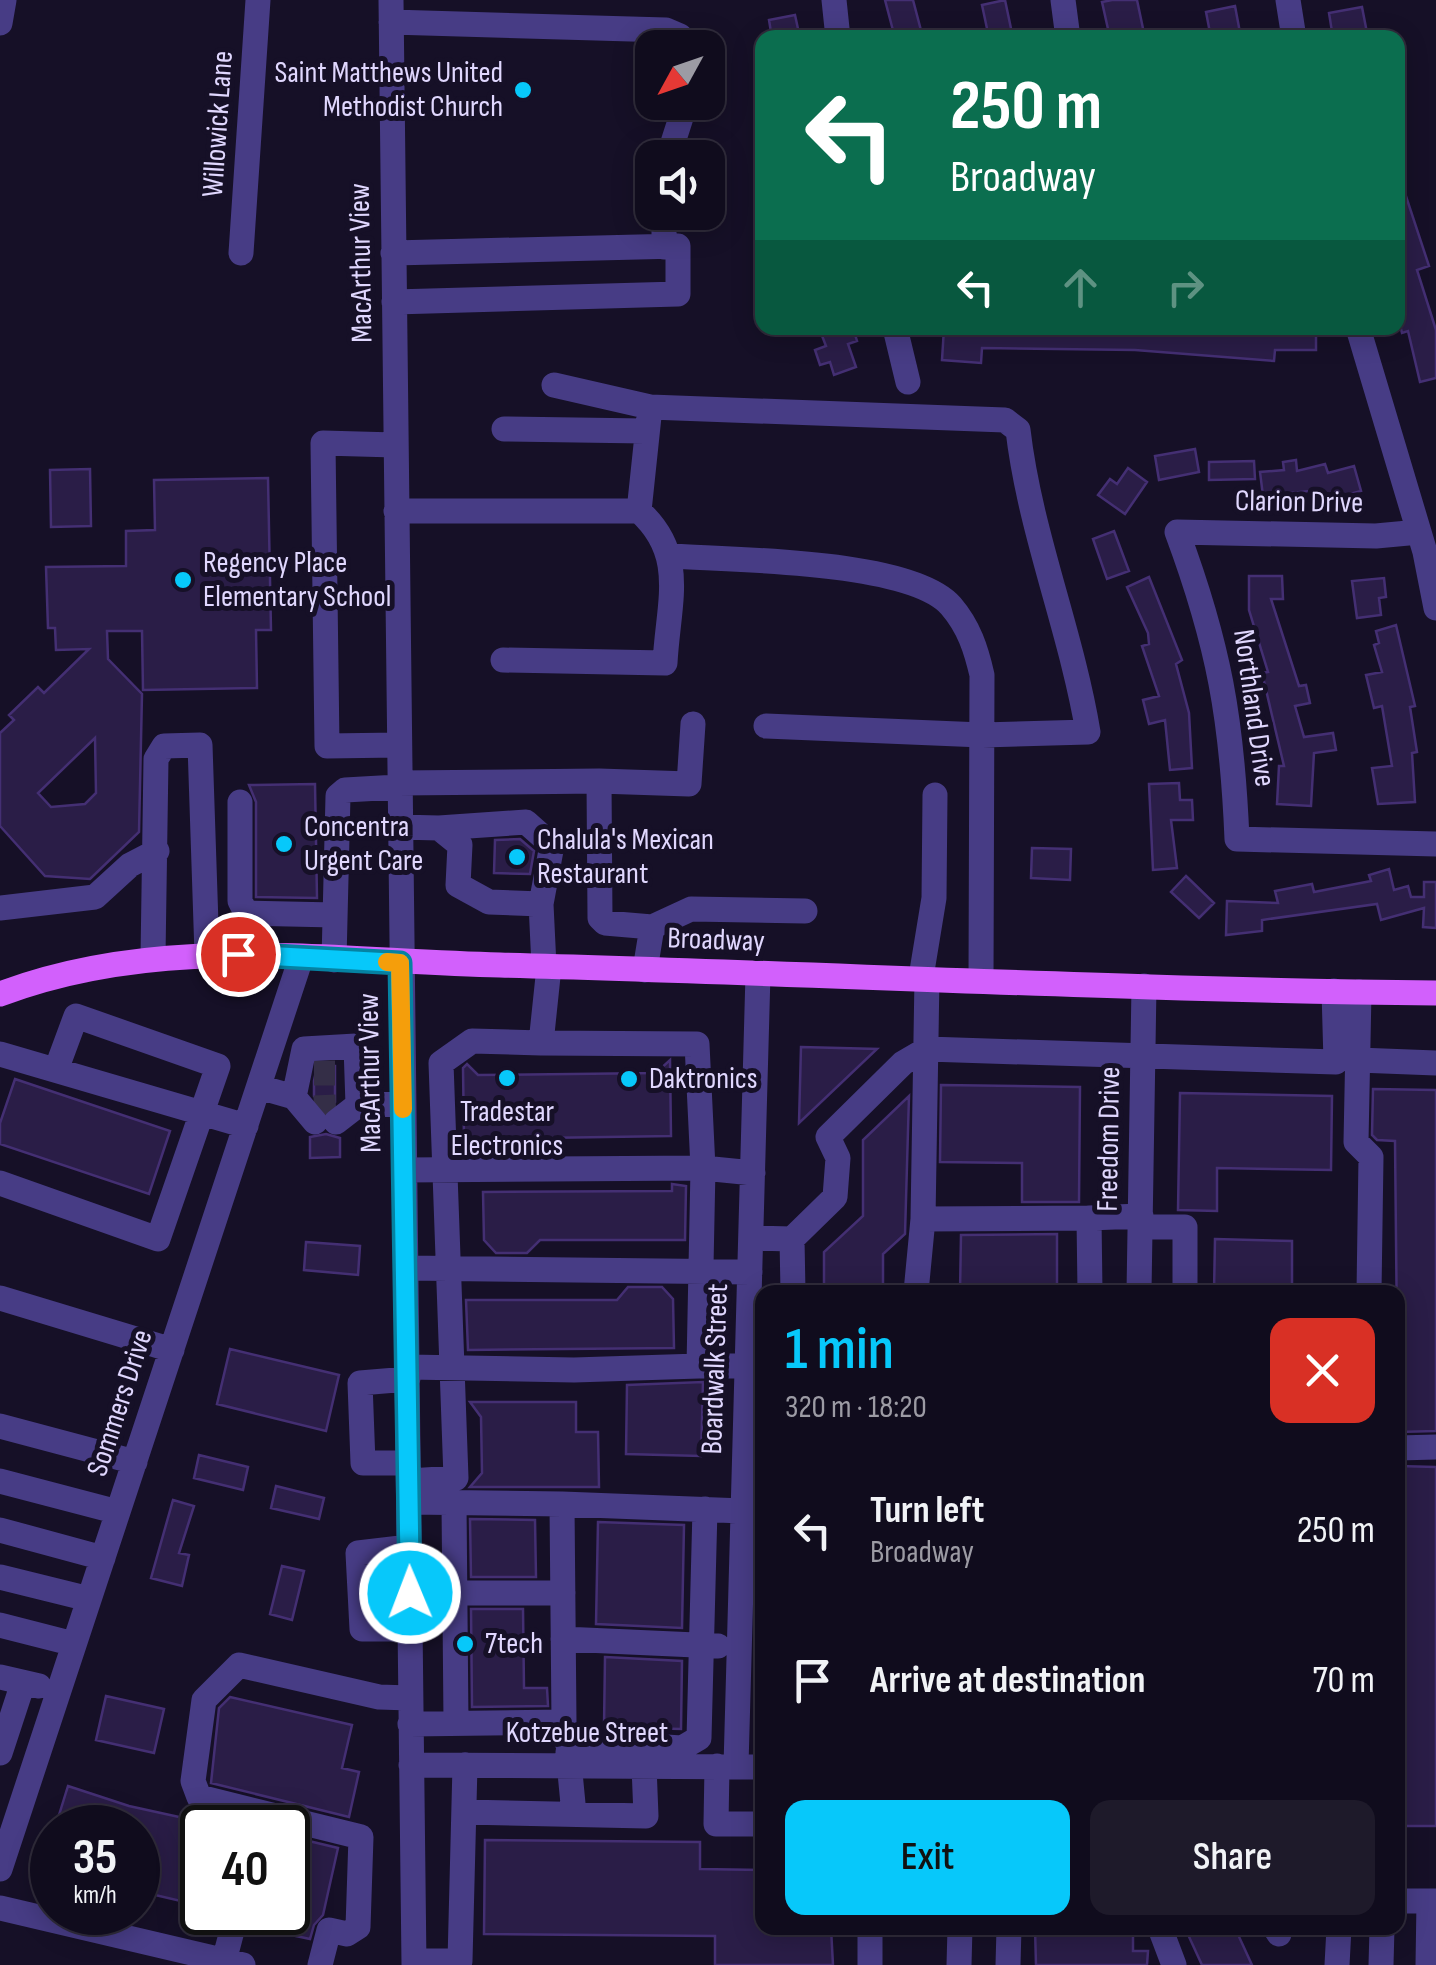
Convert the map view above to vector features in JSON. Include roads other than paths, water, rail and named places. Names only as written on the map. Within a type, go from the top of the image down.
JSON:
[{"type":"main road","name":"Broadway","points":[[0,994],[84,967],[153,956],[207,954],[1436,993]]},
{"type":"street","points":[[0,23],[4,0]]},
{"type":"street","name":"Willowick Lane","points":[[240,253],[258,0]]},
{"type":"street","points":[[834,0],[837,30]]},
{"type":"street","points":[[1063,0],[1067,30]]},
{"type":"street","points":[[1288,0],[1293,30]]},
{"type":"street","points":[[391,11],[521,26],[666,30]]},
{"type":"street","name":"MacArthur View","points":[[391,11],[414,1963]]},
{"type":"street","points":[[664,230],[664,247]]},
{"type":"street","points":[[393,253],[678,246],[678,294],[394,302]]},
{"type":"street","points":[[897,335],[908,382]]},
{"type":"street","points":[[1360,335],[1419,532],[1436,608]]},
{"type":"street","points":[[554,384],[648,419]]},
{"type":"street","points":[[639,511],[648,419]]},
{"type":"street","points":[[504,428],[648,419],[1006,420],[1018,430],[1023,473],[1078,673],[1088,732],[982,735],[766,726]]},
{"type":"street","points":[[395,444],[322,443],[327,746],[398,745]]},
{"type":"street","points":[[396,511],[639,511],[660,530],[672,556],[665,663],[503,660]]},
{"type":"street","name":"Clarion Drive","points":[[1177,532],[1376,536],[1419,532]]},
{"type":"street","name":"Northland Drive","points":[[1177,532],[1206,608],[1223,675],[1233,744],[1237,840],[1436,844]]},
{"type":"street","points":[[672,556],[799,564],[889,576],[949,602],[974,640],[982,675],[981,980]]},
{"type":"street","points":[[334,960],[338,796],[345,790],[398,785],[599,781],[689,784],[693,724]]},
{"type":"street","points":[[153,956],[156,759],[164,746],[200,745],[207,954]]},
{"type":"street","points":[[599,781],[600,918],[605,923],[652,927],[692,909],[805,911]]},
{"type":"street","points":[[917,1285],[923,1219],[927,1050],[924,977],[934,898],[935,795]]},
{"type":"street","points":[[240,802],[240,902],[246,913],[335,915]]},
{"type":"street","points":[[398,827],[526,822],[552,845],[541,904],[546,966],[542,1043]]},
{"type":"street","points":[[439,828],[460,845],[458,886],[490,902],[541,904]]},
{"type":"street","points":[[0,908],[96,897],[130,865],[157,851]]},
{"type":"street","points":[[262,956],[264,914]]},
{"type":"street","points":[[645,970],[652,927]]},
{"type":"street","name":"Sommers Drive","points":[[0,1869],[10,1806],[59,1691],[301,958]]},
{"type":"street","name":"Boardwalk Street","points":[[755,1824],[716,1824],[740,1646],[743,1510],[755,1366],[750,1272],[758,974]]},
{"type":"street","name":"Freedom Drive","points":[[1139,1285],[1144,986]]},
{"type":"street","points":[[751,1238],[792,1239],[835,1197],[838,1158],[828,1136],[903,1064],[927,1050],[1336,1062],[1347,992]]},
{"type":"street","points":[[1347,992],[1358,1060],[1356,1142],[1371,1157],[1369,1285]]},
{"type":"street","points":[[0,1183],[158,1239],[218,1066],[76,1016],[56,1070]]},
{"type":"street","points":[[409,1482],[456,1478],[449,1369],[441,1063],[472,1040],[697,1044],[703,1168],[700,1366]]},
{"type":"street","points":[[0,1054],[246,1126]]},
{"type":"street","points":[[1358,1060],[1436,1063]]},
{"type":"street","points":[[259,1087],[403,1104]]},
{"type":"street","points":[[404,1170],[703,1168],[753,1173]]},
{"type":"street","points":[[923,1219],[1089,1218],[1185,1227],[1185,1285]]},
{"type":"street","points":[[1089,1218],[1090,1285]]},
{"type":"street","points":[[792,1239],[793,1285]]},
{"type":"street","points":[[407,1268],[750,1272]]},
{"type":"street","points":[[0,1298],[172,1350]]},
{"type":"street","points":[[743,1510],[454,1503],[362,1462],[360,1383],[449,1369],[755,1366]]},
{"type":"street","points":[[0,1426],[134,1462]]},
{"type":"street","points":[[1405,1448],[1436,1448]]},
{"type":"street","points":[[0,1480],[118,1512]]},
{"type":"street","points":[[454,1503],[456,1723]]},
{"type":"street","points":[[562,1504],[567,1743],[574,1814]]},
{"type":"street","points":[[410,1724],[456,1723],[567,1743],[692,1745],[698,1738],[705,1509]]},
{"type":"street","points":[[0,1530],[103,1558]]},
{"type":"street","points":[[409,1547],[358,1553],[362,1629],[410,1629]]},
{"type":"street","points":[[0,1577],[89,1599]]},
{"type":"street","points":[[410,1593],[563,1593]]},
{"type":"street","points":[[0,1626],[74,1644]]},
{"type":"street","points":[[563,1639],[740,1646]]},
{"type":"street","points":[[221,1805],[199,1796],[193,1781],[204,1700],[239,1665],[380,1697],[410,1698]]},
{"type":"street","points":[[0,1754],[12,1680],[59,1691]]},
{"type":"street","name":"Kotzebue Street","points":[[411,1765],[465,1765],[567,1743],[644,1766],[755,1767]]},
{"type":"street","points":[[414,1963],[460,1961],[465,1765]]},
{"type":"street","points":[[464,1812],[646,1816],[644,1766]]},
{"type":"street","points":[[310,1829],[361,1838],[358,1927],[347,1934],[329,1930],[320,1965]]},
{"type":"street","points":[[1405,1901],[1432,1901],[1428,1965]]},
{"type":"street","points":[[0,1908],[234,1963],[235,1935]]},
{"type":"street","points":[[870,1935],[870,1965]]},
{"type":"street","points":[[959,1965],[960,1935]]},
{"type":"street","points":[[1008,1965],[1009,1935]]},
{"type":"street","points":[[1163,1935],[1174,1965]]},
{"type":"street","points":[[1337,1965],[1338,1935]]},
{"type":"street","points":[[1382,1935],[1382,1965]]},
{"type":"tunnel","points":[[314,1073],[335,1073]]},
{"type":"tunnel","points":[[314,1108],[336,1107]]},
{"type":"place","name":"Saint Matthews United Methodist Church","points":[[523,90]]},
{"type":"place","name":"Regency Place Elementary School","points":[[183,580]]},
{"type":"place","name":"Concentra Urgent Care","points":[[284,844]]},
{"type":"place","name":"Chalula's Mexican Restaurant","points":[[517,857]]},
{"type":"place","name":"Tradestar Electronics","points":[[507,1078]]},
{"type":"place","name":"Daktronics","points":[[629,1079]]},
{"type":"place","name":"7tech","points":[[465,1644]]}]
